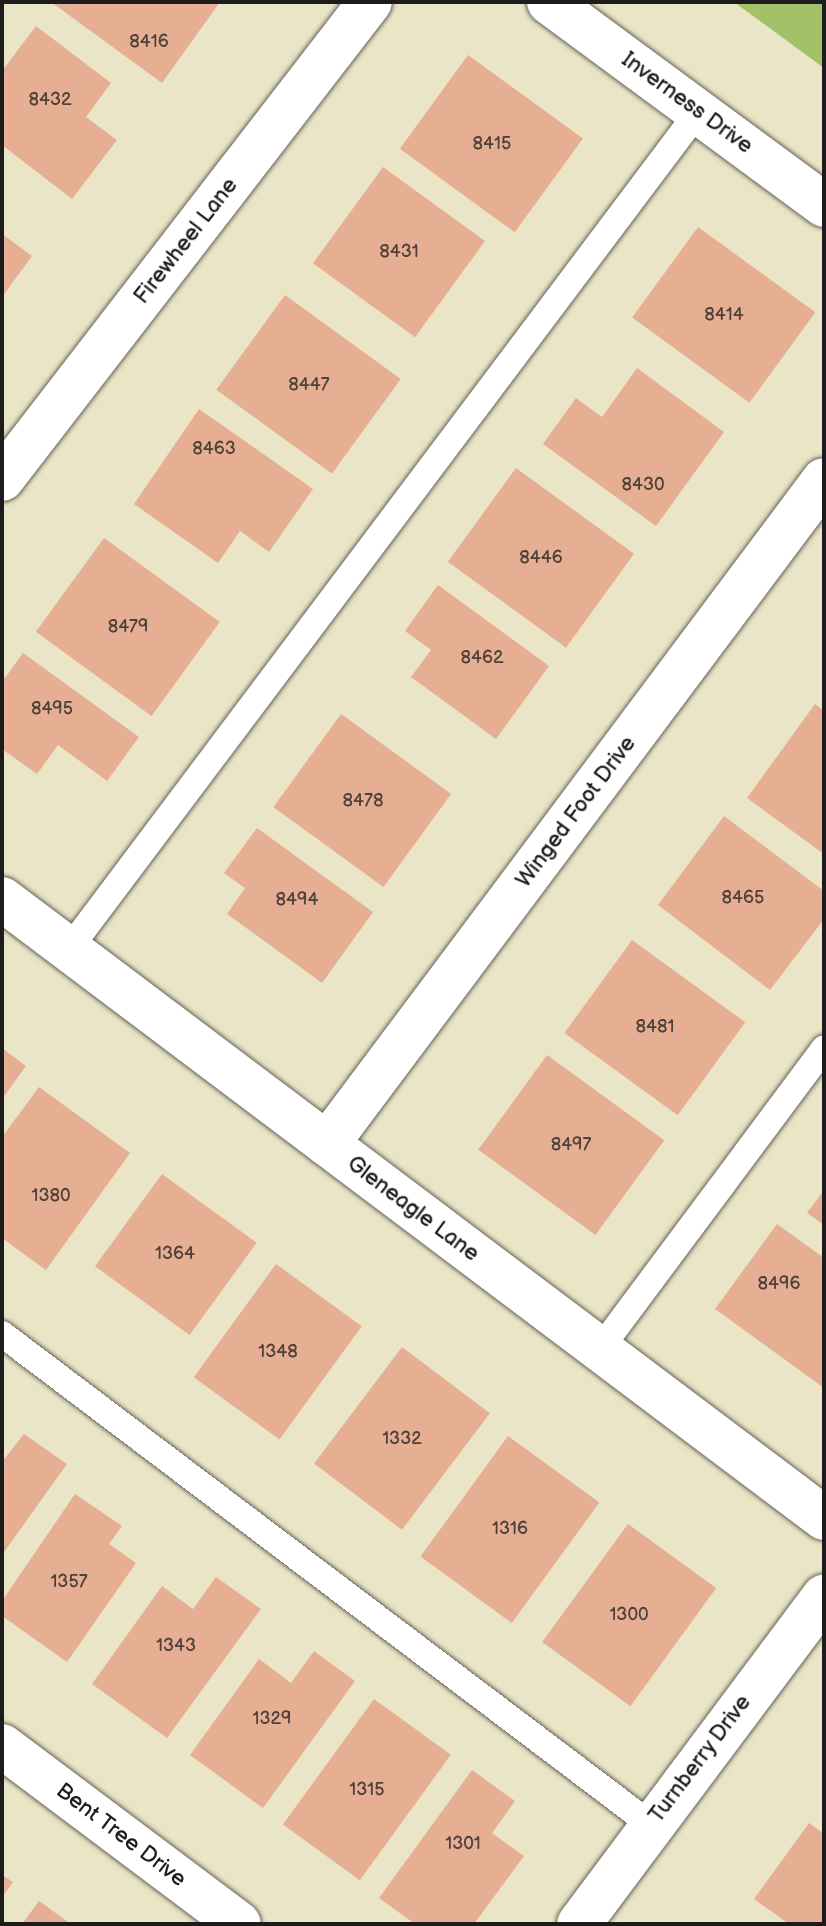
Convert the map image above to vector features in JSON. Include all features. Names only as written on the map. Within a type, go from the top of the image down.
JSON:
[{"type":"street","name":"Firewheel Lane","points":[[2,479],[370,2]]},
{"type":"street","name":"Inverness Drive","points":[[549,2],[824,205]]},
{"type":"street","name":"Winged Foot Drive","points":[[327,1144],[824,480]]},
{"type":"street","name":"Gleneagle Lane","points":[[2,899],[824,1518]]},
{"type":"street","name":"Turnberry Drive","points":[[579,1924],[650,1824],[824,1597]]},
{"type":"street","name":"Bent Tree Drive","points":[[2,1746],[239,1924]]},
{"type":"lane","points":[[69,949],[698,112]]},
{"type":"lane","points":[[600,1349],[824,1048]]},
{"type":"lane","points":[[2,1334],[650,1824]]},
{"type":"green space","points":[[734,2],[824,2],[824,68]]},
{"type":"building","points":[[51,2],[220,2],[162,83]]},
{"type":"building","points":[[36,26],[111,83],[86,117],[117,140],[72,199],[2,145],[2,71]]},
{"type":"building","points":[[468,55],[583,138],[515,232],[400,149]]},
{"type":"building","points":[[383,167],[485,241],[415,337],[313,263]]},
{"type":"building","points":[[698,227],[815,312],[749,403],[632,318]]},
{"type":"building","points":[[2,234],[32,256],[2,297]]},
{"type":"building","points":[[285,295],[401,379],[332,474],[216,390]]},
{"type":"building","points":[[637,368],[724,432],[656,526],[543,444],[576,398],[602,417]]},
{"type":"building","points":[[199,409],[313,489],[269,552],[240,531],[218,563],[134,504]]},
{"type":"building","points":[[516,468],[634,554],[566,648],[448,562]]},
{"type":"building","points":[[104,538],[220,622],[152,716],[36,632]]},
{"type":"building","points":[[438,585],[549,666],[496,739],[411,677],[431,650],[405,631]]},
{"type":"building","points":[[23,653],[139,737],[107,781],[58,745],[37,774],[2,749],[2,682]]},
{"type":"building","points":[[815,704],[824,711],[824,854],[747,798]]},
{"type":"building","points":[[341,714],[451,794],[383,887],[273,807]]},
{"type":"building","points":[[724,816],[824,891],[824,919],[770,990],[658,905]]},
{"type":"building","points":[[257,828],[373,912],[322,983],[227,914],[245,888],[224,873]]},
{"type":"building","points":[[632,940],[745,1022],[678,1115],[564,1033]]},
{"type":"building","points":[[2,1048],[26,1066],[2,1099]]},
{"type":"building","points":[[547,1055],[664,1140],[596,1235],[478,1150]]},
{"type":"building","points":[[39,1087],[130,1153],[46,1270],[2,1238],[2,1137]]},
{"type":"building","points":[[162,1174],[257,1243],[190,1335],[95,1266]]},
{"type":"building","points":[[824,1190],[824,1225],[807,1213]]},
{"type":"building","points":[[777,1224],[824,1258],[824,1388],[715,1309]]},
{"type":"building","points":[[276,1264],[362,1326],[279,1440],[194,1377]]},
{"type":"building","points":[[402,1347],[490,1413],[402,1530],[314,1464]]},
{"type":"building","points":[[24,1434],[67,1464],[2,1555],[2,1462]]},
{"type":"building","points":[[508,1436],[599,1502],[512,1623],[420,1557]]},
{"type":"building","points":[[75,1494],[122,1526],[109,1544],[136,1563],[67,1662],[2,1616],[2,1601]]},
{"type":"building","points":[[628,1524],[716,1588],[630,1706],[542,1642]]},
{"type":"building","points":[[216,1577],[261,1609],[167,1738],[92,1684],[162,1586],[193,1609]]},
{"type":"building","points":[[314,1651],[355,1681],[263,1808],[190,1755],[259,1659],[291,1683]]},
{"type":"building","points":[[374,1699],[451,1755],[360,1880],[283,1824]]},
{"type":"building","points":[[472,1770],[515,1801],[492,1833],[524,1856],[474,1924],[415,1924],[379,1898]]},
{"type":"building","points":[[809,1823],[824,1834],[824,1924],[789,1924],[754,1899]]},
{"type":"building","points":[[2,1875],[13,1882],[2,1897]]},
{"type":"building","points":[[39,1901],[71,1924],[22,1924]]}]
